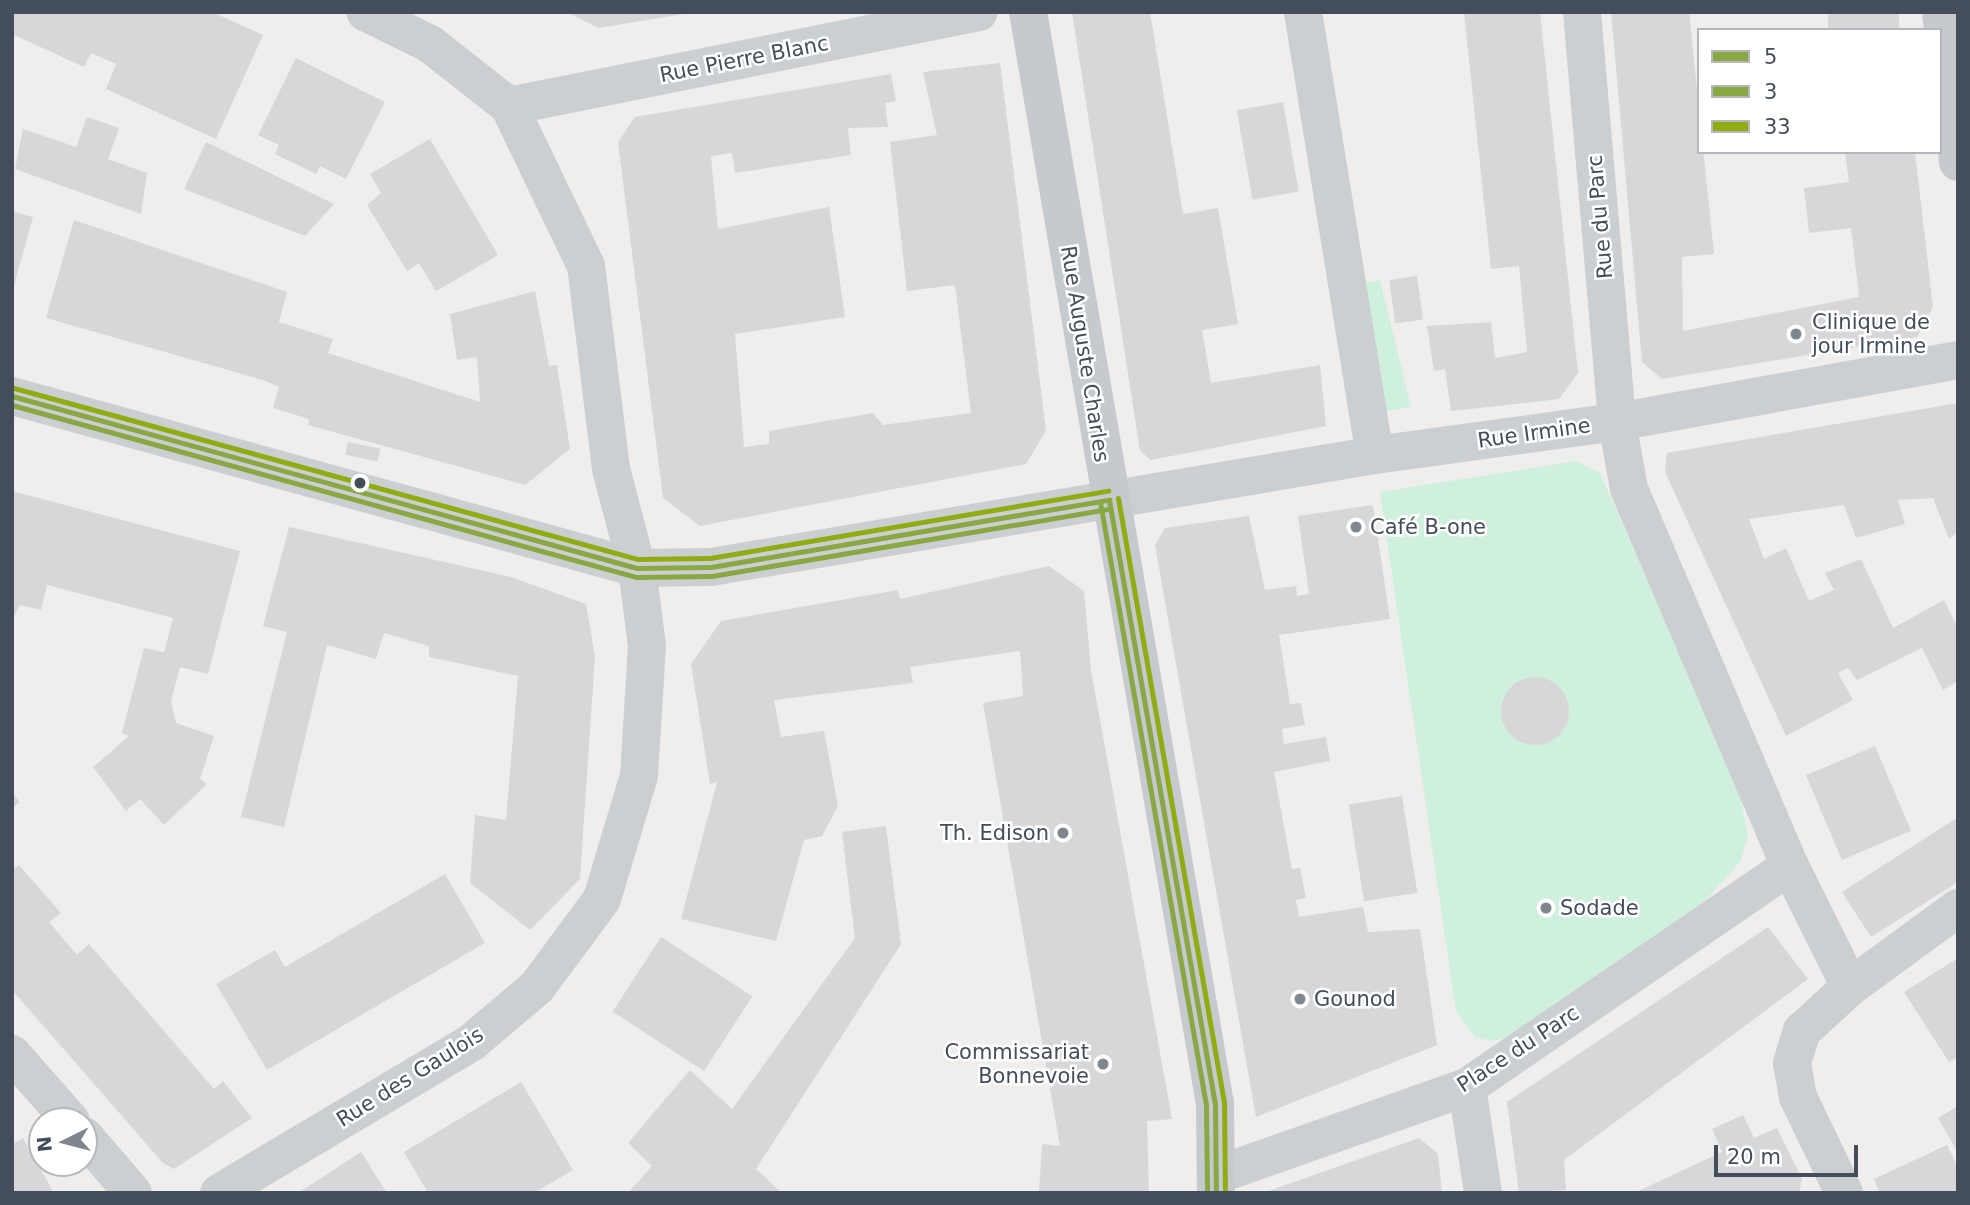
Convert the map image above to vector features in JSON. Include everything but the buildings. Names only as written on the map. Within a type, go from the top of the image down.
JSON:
[{"type":"main road","name":"Rue Auguste Charles","points":[[1028,12],[1109,500],[1215,1104],[1216,1184]]},
{"type":"main road","points":[[1941,12],[1958,162]]},
{"type":"street","points":[[365,12],[430,44],[509,106]]},
{"type":"street","name":"Rue Pierre Blanc","points":[[509,106],[979,12]]},
{"type":"street","points":[[1303,12],[1375,455]]},
{"type":"street","name":"Rue du Parc","points":[[1582,12],[1617,422]]},
{"type":"street","name":"Rue des Gaulois","points":[[219,1193],[472,1042],[537,987],[601,899],[639,776],[647,646],[637,568],[611,469],[586,266],[509,106]]},
{"type":"street","name":"Rue Irmine","points":[[12,396],[637,568],[711,567],[1375,455],[1617,422],[1958,360]]},
{"type":"street","points":[[1617,422],[1629,489],[1790,866],[1850,987]]},
{"type":"street","name":"Place du Parc","points":[[1216,1184],[1467,1087],[1790,866]]},
{"type":"street","points":[[1844,1193],[1798,1097],[1792,1063],[1802,1031],[1850,987],[1958,908]]},
{"type":"street","points":[[12,1054],[59,1107]]},
{"type":"street","points":[[1467,1087],[1483,1193]]},
{"type":"street","points":[[98,1152],[133,1193]]},
{"type":"green space","points":[[1380,280],[1411,407],[1383,412],[1359,284]]},
{"type":"green space","points":[[1576,461],[1600,473],[1738,786],[1748,836],[1741,861],[1706,900],[1510,1036],[1493,1041],[1476,1038],[1456,1012],[1380,492]]},
{"type":"transit line","name":"33","points":[[14,388],[638,559],[710,558],[1108,491]]},
{"type":"transit line","name":"5","points":[[12,396],[637,568],[711,567],[1109,500]]},
{"type":"transit line","name":"3","points":[[12,405],[636,577],[712,576],[1110,509]]},
{"type":"transit line","name":"33","points":[[1118,498],[1224,1102],[1225,1193]]},
{"type":"transit line","name":"5","points":[[1109,500],[1215,1104],[1216,1193]]},
{"type":"transit line","name":"3","points":[[1100,502],[1206,1105],[1207,1193]]},
{"type":"place","name":"Clinique de jour Irmine","points":[[1796,334]]},
{"type":"place","name":"Café B-one","points":[[1356,527]]},
{"type":"place","name":"Th. Edison","points":[[1063,833]]},
{"type":"place","name":"Sodade","points":[[1546,908]]},
{"type":"place","name":"Gounod","points":[[1300,999]]},
{"type":"place","name":"Commissariat Bonnevoie","points":[[1103,1064]]}]
